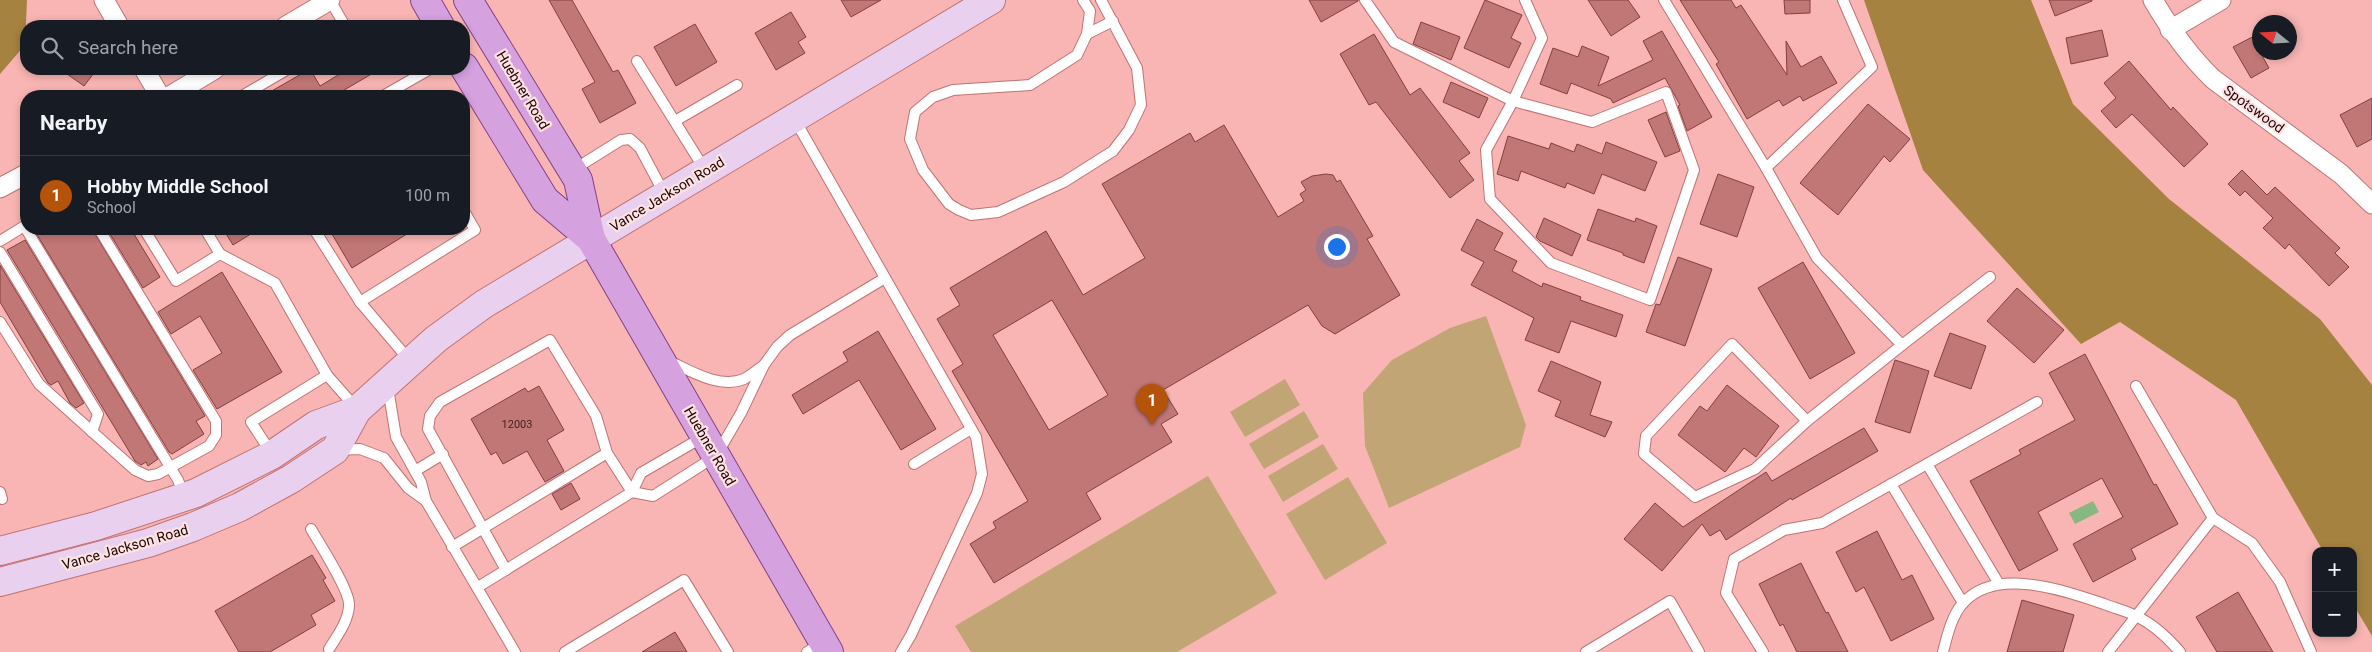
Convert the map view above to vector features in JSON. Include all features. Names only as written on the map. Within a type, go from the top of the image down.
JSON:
[{"type":"main road","points":[[425,0],[437,20]]},
{"type":"main road","name":"Huebner Road","points":[[468,0],[578,180],[591,239],[710,446],[820,649]]},
{"type":"main road","name":"Vance Jackson Road","points":[[0,582],[148,542],[240,507],[291,479],[335,450],[357,410],[436,339],[484,304],[991,0]]},
{"type":"main road","name":"Huebner Road","points":[[469,75],[545,200],[591,239]]},
{"type":"main road","name":"Vance Jackson Road","points":[[0,551],[96,526],[184,497],[272,455],[316,425],[357,410]]},
{"type":"street","points":[[104,0],[116,20]]},
{"type":"street","points":[[296,20],[330,0]]},
{"type":"street","name":"Spotswood","points":[[2152,0],[2170,30],[2194,60],[2213,79],[2326,162],[2370,200]]},
{"type":"street","points":[[2170,30],[2221,0]]},
{"type":"street","points":[[148,75],[156,90]]},
{"type":"street","points":[[180,90],[206,75]]},
{"type":"street","points":[[0,188],[20,177]]},
{"type":"street","points":[[96,526],[103,554]]},
{"type":"lane","points":[[330,0],[342,20]]},
{"type":"lane","points":[[1084,0],[1090,11],[1087,34],[1077,55],[1030,85],[953,90],[933,97],[915,112],[910,139],[923,170],[949,204],[971,215],[998,212],[1064,182],[1113,152],[1129,130],[1141,104],[1137,68],[1102,0]]},
{"type":"lane","points":[[1364,0],[1394,42],[1513,101],[1592,122],[1666,92],[1694,170],[1650,300],[1550,263],[1490,199],[1486,150],[1513,101],[1542,38],[1525,0]]},
{"type":"lane","points":[[1664,0],[1766,168],[1817,258],[1902,345]]},
{"type":"lane","points":[[1766,168],[1872,68],[1844,0]]},
{"type":"lane","points":[[1087,34],[1113,21]]},
{"type":"lane","points":[[637,61],[706,171]]},
{"type":"lane","points":[[252,90],[278,75]]},
{"type":"lane","points":[[396,90],[420,75]]},
{"type":"lane","points":[[675,121],[737,85]]},
{"type":"lane","points":[[794,119],[976,437],[982,474],[976,493],[911,635],[901,652]]},
{"type":"lane","points":[[572,170],[620,140],[630,139],[640,148],[665,195]]},
{"type":"lane","points":[[470,221],[475,230],[470,233]]},
{"type":"lane","points":[[0,241],[20,230]]},
{"type":"lane","points":[[31,235],[168,468],[178,480],[184,497]]},
{"type":"lane","points":[[0,322],[39,384],[135,470],[148,476],[158,474],[209,446],[216,435],[216,421],[103,235]]},
{"type":"lane","points":[[148,235],[176,281],[220,254]]},
{"type":"lane","points":[[209,235],[220,254],[275,283],[327,375],[357,410]]},
{"type":"lane","points":[[318,235],[360,302],[411,362]]},
{"type":"lane","points":[[360,302],[467,235]]},
{"type":"lane","points":[[0,252],[98,414],[92,432]]},
{"type":"lane","points":[[1807,421],[1732,344],[1646,436],[1644,454],[1695,497],[1755,469],[1807,421],[1990,277]]},
{"type":"lane","points":[[506,570],[428,429],[430,416],[440,402],[550,340],[596,416],[607,453],[632,492],[653,496],[710,446],[777,347],[790,335],[885,278]]},
{"type":"lane","points":[[659,358],[710,378],[726,382],[744,379],[764,365]]},
{"type":"lane","points":[[272,455],[251,422],[327,375]]},
{"type":"lane","points":[[388,382],[396,436],[421,482],[426,501],[515,652]]},
{"type":"lane","points":[[2136,386],[2212,518],[2252,543],[2280,582],[2310,652]]},
{"type":"lane","points":[[1763,652],[1726,592],[1734,559],[1784,530],[1822,523],[2037,402]]},
{"type":"lane","points":[[914,464],[971,429]]},
{"type":"lane","points":[[478,588],[632,492],[642,473],[710,446]]},
{"type":"lane","points":[[335,450],[360,449],[384,458],[408,488],[426,501]]},
{"type":"lane","points":[[452,547],[607,453]]},
{"type":"lane","points":[[415,471],[442,454]]},
{"type":"lane","points":[[1927,464],[2000,584]]},
{"type":"lane","points":[[1891,484],[1963,603]]},
{"type":"lane","points":[[2108,652],[2212,518]]},
{"type":"lane","points":[[311,529],[345,591],[350,606],[343,625],[329,649]]},
{"type":"lane","points":[[565,652],[684,580],[728,652]]},
{"type":"lane","points":[[1943,652],[1948,632],[1963,603],[1980,590],[2000,584],[2035,584],[2086,598],[2136,616],[2168,638],[2180,652]]},
{"type":"lane","points":[[1586,652],[1670,601],[1699,652]]},
{"type":"shaded area","points":[[0,0],[27,0],[26,20],[20,20],[20,51],[0,74]]},
{"type":"shaded area","points":[[1864,0],[2031,0],[2073,104],[2169,199],[2320,319],[2372,385],[2372,636],[2357,611],[2357,547],[2321,547],[2236,400],[2120,322],[2081,344],[1923,170]]},
{"type":"shaded area","points":[[1486,316],[1526,425],[1520,447],[1389,508],[1365,446],[1363,393],[1392,360],[1450,328]]},
{"type":"shaded area","points":[[1285,379],[1300,405],[1245,437],[1230,412]]},
{"type":"shaded area","points":[[1304,411],[1319,437],[1264,469],[1249,444]]},
{"type":"shaded area","points":[[1323,444],[1338,469],[1283,502],[1268,476]]},
{"type":"shaded area","points":[[1208,476],[1277,593],[1177,652],[971,652],[955,626]]},
{"type":"shaded area","points":[[1348,477],[1387,543],[1325,580],[1286,514]]},
{"type":"shaded area","points":[[2093,501],[2099,512],[2075,524],[2069,513]]},
{"type":"building","points":[[549,0],[572,0],[613,72],[618,70],[636,103],[600,123],[582,89],[595,82]]},
{"type":"building","points":[[841,0],[881,0],[851,17]]},
{"type":"building","points":[[1309,0],[1358,0],[1358,1],[1321,22]]},
{"type":"building","points":[[1485,0],[1522,15],[1511,38],[1521,43],[1509,68],[1464,48]]},
{"type":"building","points":[[1588,0],[1628,0],[1640,17],[1611,36]]},
{"type":"building","points":[[1680,0],[1731,0],[1736,8],[1741,5],[1787,75],[1786,41],[1801,67],[1821,56],[1837,83],[1803,101],[1800,96],[1783,106],[1779,100],[1747,119],[1716,64],[1719,62]]},
{"type":"building","points":[[1784,0],[1810,0],[1810,13],[1785,14]]},
{"type":"building","points":[[2049,0],[2092,0],[2092,1],[2055,16]]},
{"type":"building","points":[[791,12],[806,37],[798,42],[805,53],[776,70],[755,33]]},
{"type":"building","points":[[1421,22],[1460,37],[1451,60],[1413,44]]},
{"type":"building","points":[[695,24],[717,62],[676,86],[654,47]]},
{"type":"building","points":[[2102,30],[2108,56],[2071,64],[2066,38]]},
{"type":"building","points":[[1662,31],[1712,117],[1687,131],[1678,106],[1680,105],[1665,78],[1613,103],[1611,99],[1571,83],[1567,94],[1540,84],[1553,48],[1578,57],[1582,46],[1609,57],[1598,86],[1653,60],[1643,41]]},
{"type":"building","points":[[1374,34],[1410,95],[1420,88],[1470,153],[1459,161],[1474,180],[1450,198],[1376,102],[1369,105],[1340,54]]},
{"type":"building","points":[[2252,37],[2252,60],[2264,60],[2269,68],[2251,78],[2233,47]]},
{"type":"building","points":[[2129,61],[2171,110],[2173,107],[2208,144],[2184,167],[2132,114],[2116,128],[2101,111],[2116,98],[2104,83]]},
{"type":"building","points":[[68,75],[92,75],[84,86]]},
{"type":"building","points":[[300,75],[314,75],[320,86],[338,75],[370,75],[344,90],[273,90]]},
{"type":"building","points":[[1451,82],[1488,98],[1479,118],[1443,102]]},
{"type":"building","points":[[2372,98],[2372,139],[2357,147],[2340,115]]},
{"type":"building","points":[[1868,104],[1910,139],[1890,162],[1884,156],[1838,215],[1800,183]]},
{"type":"building","points":[[1666,112],[1680,151],[1665,157],[1648,120]]},
{"type":"building","points":[[1224,125],[1278,217],[1304,201],[1300,194],[1306,190],[1301,182],[1312,176],[1326,174],[1333,175],[1337,182],[1340,180],[1373,236],[1367,239],[1400,295],[1335,334],[1322,326],[1308,305],[1163,390],[1178,414],[1161,424],[1172,442],[1086,493],[1101,519],[994,583],[970,544],[996,528],[993,522],[1028,501],[952,371],[963,364],[937,319],[960,305],[950,288],[1046,231],[1083,295],[1145,258],[1102,184],[1190,133],[1195,142]],"holes":[[[1052,300],[1108,395],[1049,430],[993,335]]]},
{"type":"building","points":[[1508,136],[1549,149],[1551,143],[1574,152],[1577,144],[1602,154],[1606,142],[1657,162],[1645,191],[1602,174],[1594,194],[1567,183],[1565,188],[1521,171],[1518,181],[1497,174]]},
{"type":"building","points":[[2242,170],[2267,195],[2275,187],[2340,248],[2335,253],[2349,267],[2329,286],[2289,244],[2285,249],[2263,228],[2273,218],[2245,191],[2240,196],[2228,184]]},
{"type":"building","points":[[1718,174],[1754,187],[1737,237],[1700,224]]},
{"type":"building","points":[[1598,209],[1635,222],[1636,218],[1657,226],[1644,263],[1587,240]]},
{"type":"building","points":[[1544,218],[1581,235],[1572,256],[1540,241],[1536,237]]},
{"type":"building","points":[[1477,219],[1503,233],[1494,250],[1517,261],[1512,271],[1542,287],[1543,283],[1581,297],[1580,300],[1623,315],[1616,337],[1571,321],[1559,353],[1525,340],[1534,318],[1471,285],[1484,262],[1461,250]]},
{"type":"building","points":[[37,235],[96,235],[205,416],[196,421],[204,434],[172,454],[169,452]]},
{"type":"building","points":[[111,235],[135,235],[160,277],[143,288]]},
{"type":"building","points":[[227,235],[249,235],[233,245]]},
{"type":"building","points":[[333,235],[405,235],[352,268]]},
{"type":"building","points":[[25,240],[158,459],[148,466],[146,462],[141,465],[135,461],[7,250]]},
{"type":"building","points":[[1678,257],[1712,269],[1685,346],[1646,332],[1656,304],[1660,305]]},
{"type":"building","points":[[1803,262],[1855,353],[1810,379],[1758,288]]},
{"type":"building","points":[[0,265],[84,403],[76,408],[70,403],[58,381],[51,385],[48,383],[0,302]]},
{"type":"building","points":[[222,272],[282,372],[217,409],[193,370],[222,353],[200,316],[171,334],[158,312]]},
{"type":"building","points":[[2017,288],[2064,330],[2034,363],[1987,321]]},
{"type":"building","points":[[878,331],[936,429],[901,450],[859,380],[803,414],[792,395],[848,361],[843,352]]},
{"type":"building","points":[[1950,333],[1986,346],[1971,389],[1934,376]]},
{"type":"building","points":[[2085,354],[2154,485],[2156,484],[2178,524],[2131,549],[2136,559],[2093,582],[2073,544],[2123,517],[2102,478],[2038,512],[2058,550],[2019,571],[1970,481],[2021,454],[2019,450],[2075,420],[2049,373]]},
{"type":"building","points":[[1895,360],[1929,371],[1910,433],[1875,422]]},
{"type":"building","points":[[1551,361],[1601,382],[1590,415],[1612,422],[1605,437],[1555,416],[1561,401],[1538,391]]},
{"type":"building","points":[[1727,385],[1779,426],[1756,457],[1744,448],[1725,472],[1678,435],[1700,406],[1707,411]]},
{"type":"building","points":[[539,386],[564,430],[547,440],[564,471],[545,482],[527,451],[503,464],[496,452],[491,455],[471,419],[525,388],[528,392]]},
{"type":"building","points":[[1864,428],[1878,451],[1792,500],[1791,498],[1726,540],[1720,530],[1710,536],[1702,524],[1662,571],[1624,539],[1655,503],[1683,527],[1766,472],[1772,481]]},
{"type":"building","points":[[571,483],[580,499],[561,510],[552,494]]},
{"type":"building","points":[[1877,531],[1902,580],[1912,575],[1934,619],[1891,641],[1864,587],[1856,592],[1836,552]]},
{"type":"building","points":[[312,555],[326,578],[323,580],[335,601],[311,615],[316,625],[270,652],[239,652],[215,611]]},
{"type":"building","points":[[1801,563],[1848,652],[1797,652],[1783,624],[1780,626],[1759,584]]},
{"type":"building","points":[[2238,592],[2273,652],[2217,652],[2196,617]]},
{"type":"building","points":[[2022,600],[2074,615],[2063,652],[2007,652]]},
{"type":"building","points":[[675,632],[687,652],[642,652]]},
{"type":"place","name":"Hobby Middle School","points":[[1152,425]]}]
